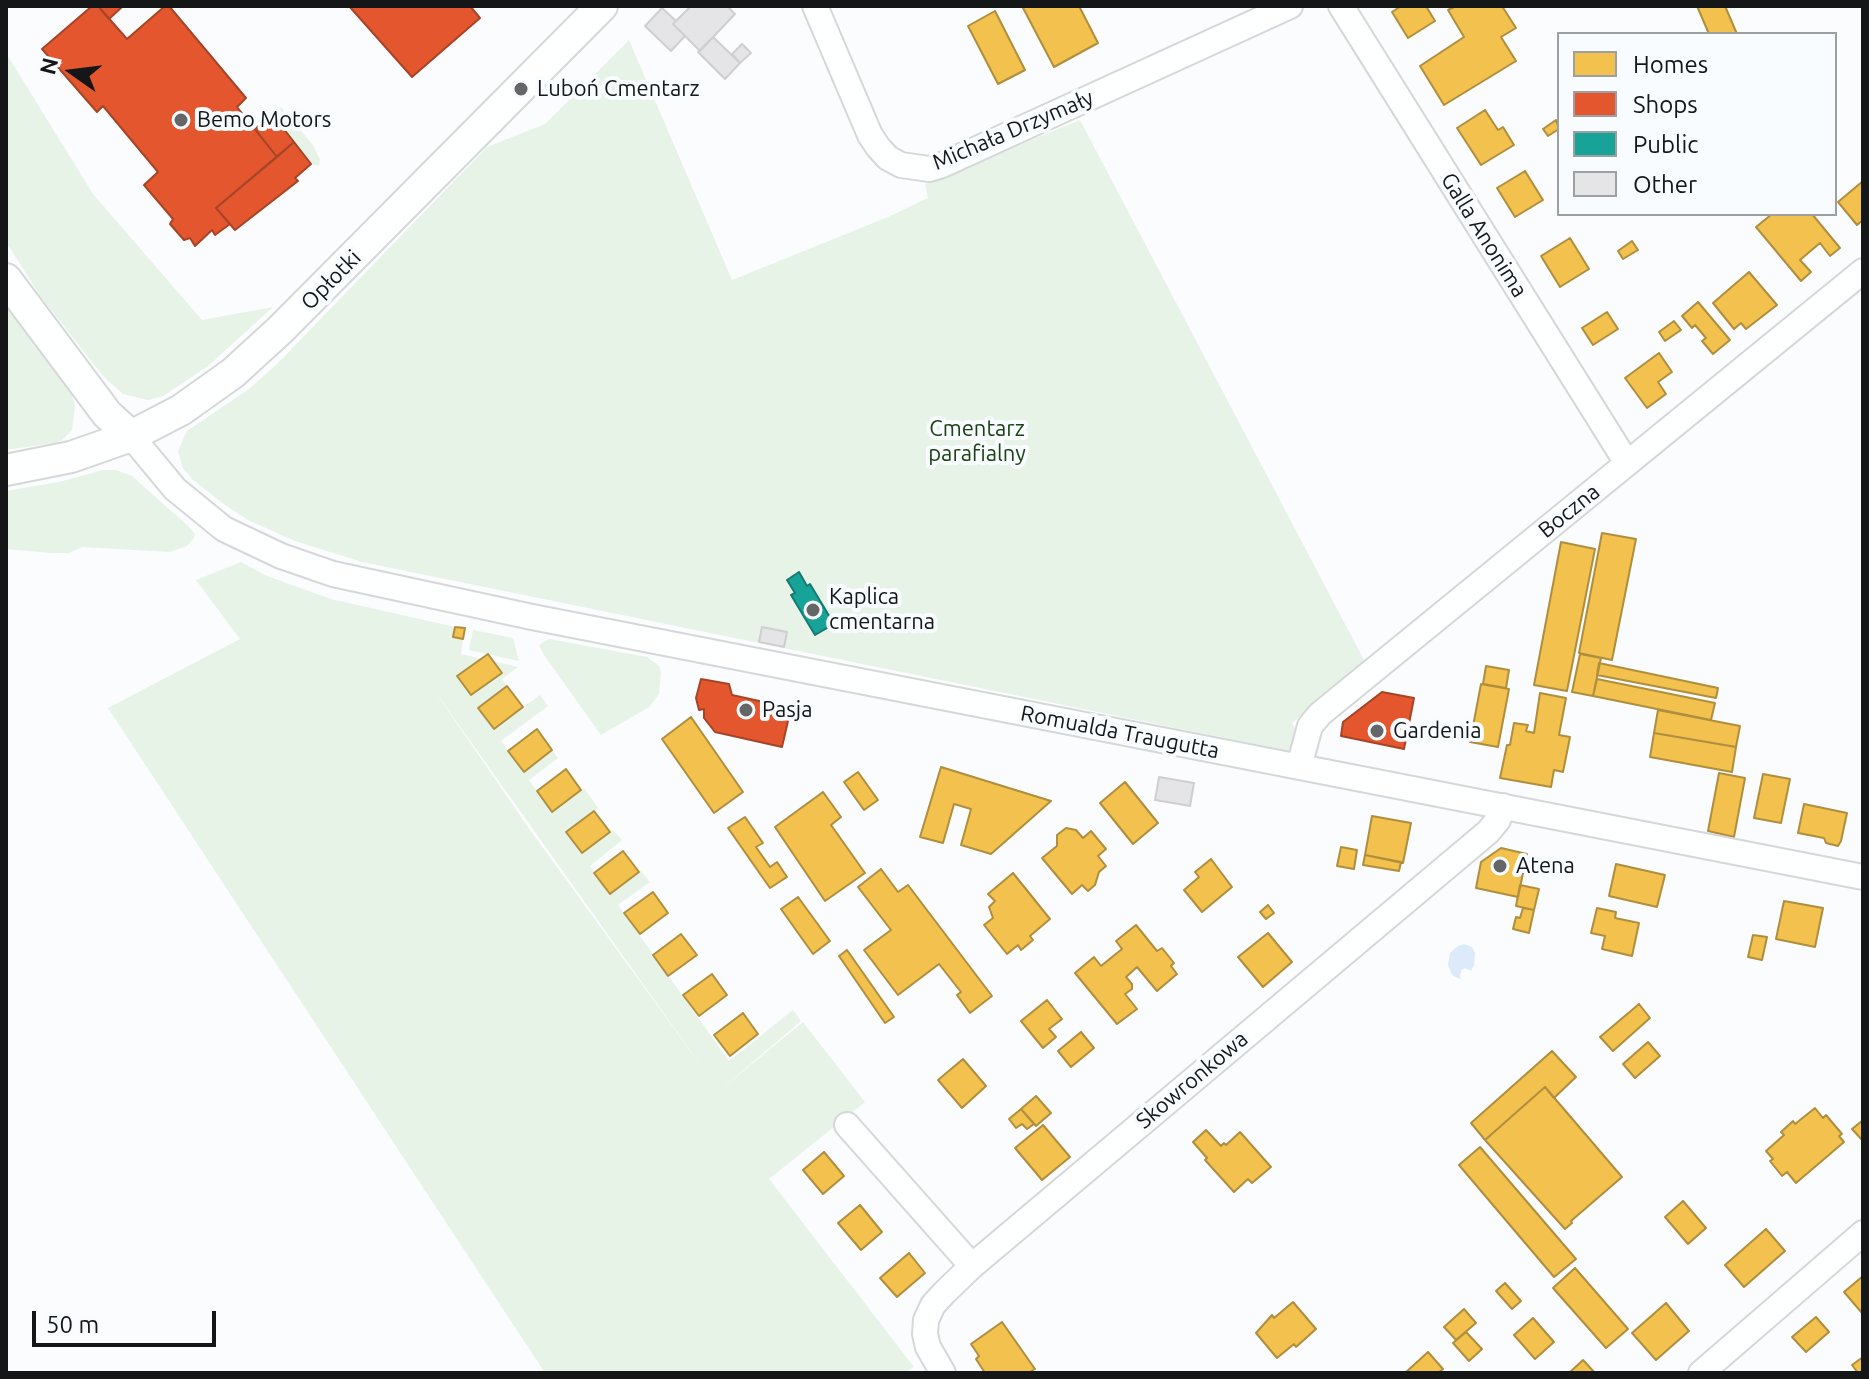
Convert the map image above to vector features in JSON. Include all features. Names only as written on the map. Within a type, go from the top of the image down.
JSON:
[{"type":"street","name":"Opłotki","points":[[6,470],[71,457],[131,436],[189,405],[257,352],[602,6]]},
{"type":"street","name":"Michała Drzymały","points":[[815,6],[870,135],[878,147],[888,158],[901,165],[929,169],[1290,6]]},
{"type":"street","name":"Galla Anonima","points":[[1341,6],[1627,463]]},
{"type":"street","name":"Boczna","points":[[1299,767],[1307,732],[1314,720],[1863,271]]},
{"type":"street","points":[[6,279],[107,414],[131,436]]},
{"type":"street","name":"Romualda Traugutta","points":[[131,436],[175,489],[224,529],[281,556],[333,574],[1863,877]]},
{"type":"street","name":"Skowronkowa","points":[[943,1373],[928,1347],[925,1334],[926,1320],[933,1305],[972,1266],[1488,832],[1498,820],[1503,806]]},
{"type":"street","points":[[847,1125],[972,1266]]},
{"type":"street","points":[[1701,1373],[1863,1233]]},
{"type":"green space","name":"Cmentarz parafialny","points":[[629,40],[732,280],[888,217],[928,198],[925,184],[1080,120],[1365,662],[1292,723],[1298,735],[1294,752],[362,562],[295,541],[248,520],[192,479],[183,468],[178,451],[187,431],[249,389],[277,364],[487,147],[545,124]]},
{"type":"green space","points":[[6,53],[93,194],[202,320],[273,307],[208,366],[163,396],[148,400],[123,394],[103,376],[41,297],[6,242]]},
{"type":"green space","points":[[281,107],[313,145],[320,160],[319,166],[311,164],[272,114]]},
{"type":"green space","points":[[6,300],[77,392],[72,396],[75,405],[72,430],[55,443],[6,450]]},
{"type":"green space","points":[[103,470],[116,470],[132,476],[188,526],[195,534],[194,538],[187,546],[170,552],[82,547],[69,553],[6,549],[6,491],[59,482]]},
{"type":"green space","points":[[241,562],[267,576],[331,599],[455,627],[453,637],[463,639],[461,654],[518,667],[502,679],[507,686],[478,708],[494,729],[540,695],[548,706],[501,741],[524,771],[552,750],[558,758],[529,780],[552,812],[584,788],[598,808],[566,832],[581,853],[613,830],[622,840],[590,866],[610,893],[641,871],[650,882],[618,905],[729,1061],[793,1010],[801,1021],[719,1091],[803,1022],[865,1102],[769,1179],[914,1367],[904,1373],[545,1373],[108,708],[240,639],[196,580]],"holes":[[[438,696],[707,1074],[530,830]]]},
{"type":"green space","points":[[473,630],[513,638],[519,661],[469,650]]},
{"type":"green space","points":[[549,639],[647,657],[659,666],[661,672],[659,694],[649,707],[601,735],[544,655],[539,645]]},
{"type":"water","points":[[1464,944],[1472,947],[1475,953],[1474,965],[1471,971],[1461,970],[1460,979],[1452,975],[1448,965],[1450,953]]},
{"type":"building: Homes","points":[[1022,6],[1079,6],[1098,43],[1054,67]]},
{"type":"building: Homes","points":[[1401,6],[1426,6],[1435,21],[1408,38],[1392,12]]},
{"type":"building: Homes","points":[[1456,6],[1502,6],[1516,28],[1501,37],[1516,61],[1444,105],[1420,66],[1464,37],[1448,10]]},
{"type":"building: Homes","points":[[1697,6],[1725,6],[1736,32],[1708,32]]},
{"type":"building: Homes","points":[[995,11],[1025,70],[998,84],[968,26]]},
{"type":"building: Homes","points":[[1485,110],[1498,130],[1503,127],[1514,145],[1481,165],[1457,128]]},
{"type":"building: Homes","points":[[1556,120],[1557,130],[1548,136],[1543,129]]},
{"type":"building: Homes","points":[[1525,171],[1543,200],[1515,217],[1497,188]]},
{"type":"building: Homes","points":[[1863,181],[1863,220],[1857,225],[1838,202]]},
{"type":"building: Homes","points":[[1770,216],[1814,216],[1840,248],[1830,256],[1820,243],[1800,260],[1811,272],[1801,281],[1756,227]]},
{"type":"building: Homes","points":[[1570,238],[1589,269],[1560,287],[1541,256]]},
{"type":"building: Homes","points":[[1632,241],[1638,250],[1623,259],[1618,251]]},
{"type":"building: Homes","points":[[1749,272],[1777,305],[1746,329],[1741,323],[1734,329],[1713,303]]},
{"type":"building: Homes","points":[[1698,302],[1730,340],[1713,354],[1702,341],[1706,338],[1682,316]]},
{"type":"building: Homes","points":[[1607,312],[1618,329],[1593,345],[1582,328]]},
{"type":"building: Homes","points":[[1674,321],[1681,330],[1665,341],[1659,332]]},
{"type":"building: Homes","points":[[1659,353],[1672,372],[1658,382],[1666,394],[1647,408],[1625,378]]},
{"type":"building: Homes","points":[[1602,533],[1636,539],[1612,660],[1579,653]]},
{"type":"building: Homes","points":[[1561,542],[1595,549],[1567,691],[1534,685]]},
{"type":"building: Homes","points":[[455,627],[465,628],[463,639],[453,637]]},
{"type":"building: Homes","points":[[488,654],[502,673],[471,695],[457,676]]},
{"type":"building: Homes","points":[[1580,654],[1601,658],[1593,696],[1572,692]]},
{"type":"building: Homes","points":[[1599,663],[1718,688],[1716,698],[1597,675]]},
{"type":"building: Homes","points":[[1486,666],[1509,670],[1506,688],[1483,684]]},
{"type":"building: Homes","points":[[1597,679],[1715,703],[1711,720],[1593,696]]},
{"type":"building: Homes","points":[[1481,684],[1509,689],[1498,747],[1470,742]]},
{"type":"building: Homes","points":[[507,686],[523,707],[494,729],[478,708]]},
{"type":"building: Homes","points":[[1540,693],[1566,698],[1559,735],[1570,737],[1563,772],[1554,770],[1551,787],[1500,778],[1514,723],[1528,725],[1526,731],[1534,733]]},
{"type":"building: Homes","points":[[1658,710],[1740,726],[1736,747],[1654,733]]},
{"type":"building: Homes","points":[[691,717],[743,792],[714,813],[662,739]]},
{"type":"building: Homes","points":[[537,729],[552,750],[524,772],[508,751]]},
{"type":"building: Homes","points":[[1654,733],[1736,747],[1732,772],[1650,757]]},
{"type":"building: Homes","points":[[941,767],[1051,801],[991,854],[961,845],[971,809],[954,804],[943,843],[920,837]]},
{"type":"building: Homes","points":[[566,769],[581,790],[552,812],[537,791]]},
{"type":"building: Homes","points":[[858,772],[878,800],[864,810],[844,782]]},
{"type":"building: Homes","points":[[1719,773],[1745,778],[1734,837],[1708,831]]},
{"type":"building: Homes","points":[[1763,774],[1790,779],[1781,823],[1754,818]]},
{"type":"building: Homes","points":[[1125,782],[1158,823],[1133,844],[1100,803]]},
{"type":"building: Homes","points":[[823,792],[841,817],[831,825],[865,873],[825,901],[775,827]]},
{"type":"building: Homes","points":[[1804,804],[1847,813],[1838,846],[1826,843],[1824,838],[1798,833]]},
{"type":"building: Homes","points":[[594,811],[610,832],[582,853],[566,832]]},
{"type":"building: Homes","points":[[1372,816],[1411,823],[1403,863],[1365,855]]},
{"type":"building: Homes","points":[[745,817],[763,843],[756,847],[770,867],[777,862],[787,877],[770,888],[728,828]]},
{"type":"building: Homes","points":[[1066,828],[1076,830],[1083,838],[1091,831],[1106,849],[1098,856],[1106,866],[1088,891],[1082,885],[1072,894],[1042,858],[1057,846],[1057,835]]},
{"type":"building: Homes","points":[[1341,847],[1357,850],[1354,869],[1337,866]]},
{"type":"building: Homes","points":[[1501,848],[1527,854],[1518,897],[1476,888],[1481,862]]},
{"type":"building: Homes","points":[[623,851],[639,872],[610,894],[594,873]]},
{"type":"building: Homes","points":[[1365,855],[1401,862],[1399,871],[1363,865]]},
{"type":"building: Homes","points":[[1211,859],[1232,887],[1202,912],[1184,890],[1199,877],[1195,872]]},
{"type":"building: Homes","points":[[1616,864],[1665,875],[1657,907],[1609,896]]},
{"type":"building: Homes","points":[[881,869],[898,892],[908,885],[992,996],[970,1013],[957,995],[961,992],[939,964],[898,995],[864,950],[891,930],[858,887]]},
{"type":"building: Homes","points":[[1013,873],[1050,919],[1030,936],[1033,940],[1021,950],[1018,945],[1007,954],[984,925],[993,918],[989,907],[995,901],[988,894]]},
{"type":"building: Homes","points":[[1520,885],[1539,889],[1534,910],[1516,906]]},
{"type":"building: Homes","points":[[653,892],[668,913],[640,934],[624,913]]},
{"type":"building: Homes","points":[[798,897],[830,941],[813,954],[781,909]]},
{"type":"building: Homes","points":[[1784,901],[1823,908],[1815,947],[1776,939]]},
{"type":"building: Homes","points":[[1268,905],[1274,913],[1266,919],[1260,912]]},
{"type":"building: Homes","points":[[1523,908],[1534,910],[1529,933],[1513,929],[1516,917],[1520,918]]},
{"type":"building: Homes","points":[[1597,908],[1616,912],[1615,918],[1639,923],[1632,956],[1602,949],[1605,936],[1591,933]]},
{"type":"building: Homes","points":[[1136,925],[1157,951],[1162,948],[1174,963],[1171,966],[1177,974],[1157,991],[1137,967],[1126,977],[1132,989],[1125,994],[1137,1009],[1117,1024],[1075,973],[1094,957],[1101,966],[1122,949],[1116,941]]},
{"type":"building: Homes","points":[[1268,933],[1292,962],[1263,987],[1238,957]]},
{"type":"building: Homes","points":[[681,934],[697,955],[668,976],[653,955]]},
{"type":"building: Homes","points":[[1753,935],[1767,937],[1762,960],[1748,957]]},
{"type":"building: Homes","points":[[847,950],[894,1017],[885,1023],[839,956]]},
{"type":"building: Homes","points":[[712,974],[727,995],[699,1016],[683,995]]},
{"type":"building: Homes","points":[[1047,1000],[1062,1019],[1049,1029],[1056,1037],[1043,1048],[1021,1021]]},
{"type":"building: Homes","points":[[1639,1004],[1650,1018],[1613,1051],[1600,1037]]},
{"type":"building: Homes","points":[[743,1013],[758,1034],[730,1056],[714,1035]]},
{"type":"building: Homes","points":[[1081,1032],[1094,1048],[1071,1067],[1058,1051]]},
{"type":"building: Homes","points":[[1648,1042],[1660,1056],[1635,1078],[1623,1064]]},
{"type":"building: Homes","points":[[1552,1051],[1576,1077],[1554,1098],[1545,1087],[1485,1140],[1471,1123]]},
{"type":"building: Homes","points":[[963,1059],[986,1086],[962,1108],[938,1080]]},
{"type":"building: Homes","points":[[1545,1087],[1622,1177],[1565,1229],[1485,1140]]},
{"type":"building: Homes","points":[[1036,1096],[1051,1113],[1036,1126],[1021,1109]]},
{"type":"building: Homes","points":[[1815,1108],[1823,1118],[1826,1115],[1842,1134],[1839,1136],[1844,1142],[1796,1183],[1787,1172],[1782,1176],[1766,1151],[1784,1135],[1781,1132],[1793,1121],[1795,1124]]},
{"type":"building: Homes","points":[[1021,1109],[1034,1124],[1027,1129],[1022,1124],[1016,1128],[1009,1119]]},
{"type":"building: Homes","points":[[1863,1120],[1863,1141],[1852,1129]]},
{"type":"building: Homes","points":[[1043,1125],[1070,1157],[1042,1180],[1015,1148]]},
{"type":"building: Homes","points":[[1206,1130],[1221,1146],[1240,1132],[1271,1167],[1252,1183],[1248,1179],[1234,1192],[1193,1142]]},
{"type":"building: Homes","points":[[1480,1147],[1576,1259],[1554,1277],[1459,1165]]},
{"type":"building: Homes","points":[[824,1152],[844,1176],[823,1194],[803,1170]]},
{"type":"building: Homes","points":[[1683,1201],[1706,1228],[1688,1244],[1665,1217]]},
{"type":"building: Homes","points":[[860,1205],[882,1232],[861,1250],[838,1223]]},
{"type":"building: Homes","points":[[1766,1229],[1785,1251],[1744,1287],[1725,1265]]},
{"type":"building: Homes","points":[[909,1253],[925,1273],[897,1297],[880,1278]]},
{"type":"building: Homes","points":[[1575,1268],[1628,1329],[1606,1348],[1553,1288]]},
{"type":"building: Homes","points":[[1863,1276],[1863,1312],[1862,1313],[1844,1292]]},
{"type":"building: Homes","points":[[1505,1283],[1521,1301],[1512,1309],[1496,1291]]},
{"type":"building: Homes","points":[[1293,1302],[1316,1329],[1296,1347],[1294,1344],[1277,1358],[1256,1333],[1272,1315],[1274,1318]]},
{"type":"building: Homes","points":[[1666,1303],[1689,1331],[1656,1360],[1632,1333]]},
{"type":"building: Homes","points":[[1464,1309],[1476,1323],[1456,1340],[1444,1327]]},
{"type":"building: Homes","points":[[1816,1317],[1829,1332],[1806,1352],[1792,1337]]},
{"type":"building: Homes","points":[[1533,1318],[1554,1342],[1535,1359],[1514,1335]]},
{"type":"building: Homes","points":[[1002,1322],[1035,1369],[1028,1373],[985,1373],[971,1344]]},
{"type":"building: Homes","points":[[1466,1332],[1482,1349],[1469,1361],[1453,1343]]},
{"type":"building: Homes","points":[[1428,1352],[1443,1369],[1438,1373],[1405,1373]]},
{"type":"building: Homes","points":[[1863,1357],[1863,1373],[1858,1373],[1852,1365]]},
{"type":"building: Homes","points":[[1583,1360],[1595,1373],[1569,1373]]},
{"type":"building: Shops","name":"Bemo Motors","points":[[92,6],[98,6],[127,39],[165,6],[169,6],[246,98],[237,107],[277,157],[216,208],[230,224],[215,235],[212,230],[195,246],[190,238],[184,240],[170,224],[173,219],[144,185],[158,172],[103,106],[97,112],[42,49]]},
{"type":"building: Shops","points":[[98,6],[123,6],[109,19]]},
{"type":"building: Shops","points":[[349,6],[470,6],[480,18],[412,77]]},
{"type":"building: Shops","points":[[272,114],[294,142],[277,157],[255,129]]},
{"type":"building: Shops","points":[[294,142],[311,164],[295,178],[298,181],[235,230],[216,208]]},
{"type":"building: Shops","points":[[701,679],[729,684],[732,695],[791,708],[782,747],[715,732],[704,718],[704,709],[699,710],[696,698]]},
{"type":"building: Shops","points":[[1382,692],[1414,698],[1404,749],[1341,736],[1343,722]]},
{"type":"building: Public","name":"Kaplica cmentarna","points":[[799,572],[807,586],[810,584],[834,624],[815,635],[791,595],[795,593],[787,580]]},
{"type":"building: Other","points":[[691,6],[727,6],[735,14],[700,51],[673,24]]},
{"type":"building: Other","points":[[662,8],[676,21],[673,24],[685,36],[671,51],[645,26]]},
{"type":"building: Other","points":[[713,37],[740,63],[725,79],[698,52]]},
{"type":"building: Other","points":[[742,44],[751,53],[740,63],[732,54]]},
{"type":"building: Other","points":[[762,627],[787,632],[784,647],[759,642]]},
{"type":"building: Other","points":[[1159,777],[1194,783],[1190,806],[1155,800]]},
{"type":"place","name":"Luboń Cmentarz","points":[[521,89]]},
{"type":"place","name":"Bemo Motors","points":[[181,120]]},
{"type":"place","name":"Kaplica cmentarna","points":[[813,610]]},
{"type":"place","name":"Pasja","points":[[746,710]]},
{"type":"place","name":"Gardenia","points":[[1377,731]]},
{"type":"place","name":"Atena","points":[[1500,866]]}]
